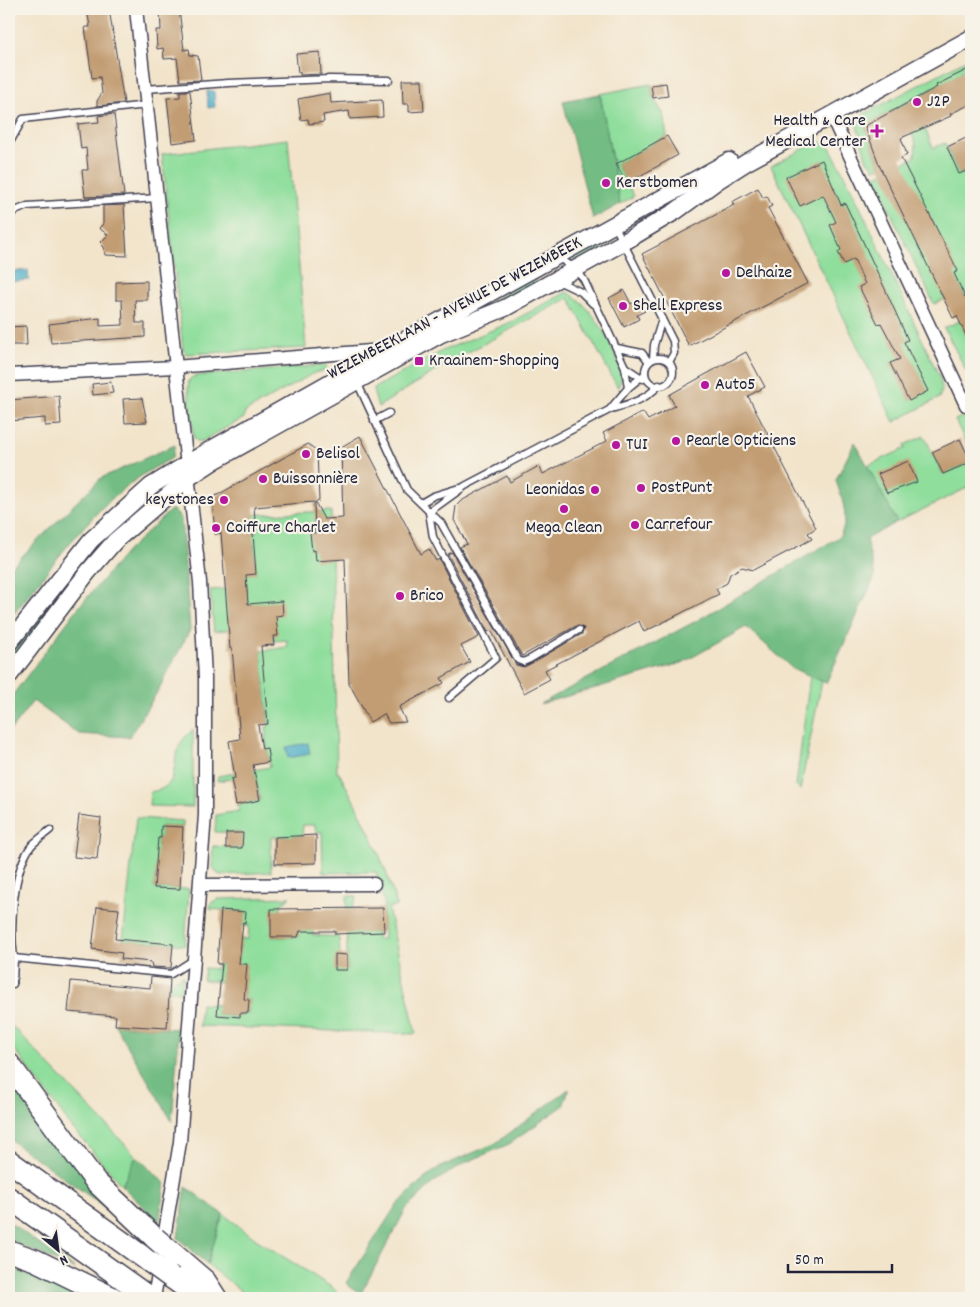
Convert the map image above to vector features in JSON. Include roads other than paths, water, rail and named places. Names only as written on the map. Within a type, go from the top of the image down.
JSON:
[{"type":"highway","points":[[9,1064],[96,1182],[132,1218],[205,1281],[216,1298]]},
{"type":"highway","points":[[9,1161],[200,1298]]},
{"type":"highway","points":[[9,1198],[150,1297]]},
{"type":"highway","points":[[9,1251],[35,1260],[113,1298]]},
{"type":"main road","name":"WEZEMBEEKLAAN - AVENUE DE WEZEMBEEK","points":[[9,676],[103,554],[187,471],[387,350],[971,26]]},
{"type":"main road","name":"WEZEMBEEKLAAN - AVENUE DE WEZEMBEEK","points":[[9,643],[103,528],[150,486],[214,461],[441,334],[505,308],[676,211],[724,176],[971,38]]},
{"type":"street","points":[[136,9],[200,582],[205,678],[205,815],[180,1142],[150,1297]]},
{"type":"street","points":[[831,115],[966,405]]},
{"type":"street","points":[[9,375],[175,367],[387,350]]},
{"type":"street","points":[[201,885],[374,884]]},
{"type":"lane","points":[[145,89],[228,83],[330,79],[389,80]]},
{"type":"lane","points":[[9,144],[23,119],[147,105]]},
{"type":"lane","points":[[9,238],[11,213],[27,206],[158,198]]},
{"type":"lane","points":[[614,224],[662,317],[674,347],[669,362]]},
{"type":"lane","points":[[556,256],[575,268],[596,306],[625,367],[628,388]]},
{"type":"lane","points":[[556,279],[581,292],[596,306]]},
{"type":"lane","points":[[611,408],[628,388],[642,376],[651,361],[662,317]]},
{"type":"lane","points":[[617,348],[642,353],[651,361]]},
{"type":"lane","points":[[430,512],[465,486],[611,408],[630,404],[651,394],[659,385],[671,378],[672,368],[669,362],[662,358],[651,361]]},
{"type":"lane","points":[[625,367],[659,385]]},
{"type":"lane","points":[[357,382],[408,490],[441,523],[518,660],[523,662],[530,659],[580,630]]},
{"type":"lane","points":[[374,421],[390,413]]},
{"type":"lane","points":[[421,503],[433,496],[465,486]]},
{"type":"lane","points":[[430,512],[433,537],[496,658],[449,698]]},
{"type":"lane","points":[[13,984],[14,958],[11,911],[27,853],[32,844],[50,830]]},
{"type":"lane","points":[[14,958],[171,974],[195,959]]},
{"type":"water","points":[[207,91],[214,91],[215,107],[208,108]]},
{"type":"water","points":[[28,270],[29,280],[9,282],[9,272]]},
{"type":"water","points":[[308,743],[310,754],[288,758],[286,747]]},
{"type":"place","name":"J2P","points":[[917,102]]},
{"type":"place","name":"Health & Care Medical Center","points":[[877,131]]},
{"type":"place","name":"Kerstbomen","points":[[606,183]]},
{"type":"place","name":"Delhaize","points":[[726,273]]},
{"type":"place","name":"Shell Express","points":[[623,306]]},
{"type":"place","name":"Kraainem-Shopping","points":[[419,361]]},
{"type":"place","name":"Auto5","points":[[705,385]]},
{"type":"place","name":"Pearle Opticiens","points":[[676,441]]},
{"type":"place","name":"TUI","points":[[616,445]]},
{"type":"place","name":"Belisol","points":[[306,454]]},
{"type":"place","name":"Buissonnière","points":[[263,479]]},
{"type":"place","name":"PostPunt","points":[[641,488]]},
{"type":"place","name":"Leonidas","points":[[595,490]]},
{"type":"place","name":"keystones","points":[[224,500]]},
{"type":"place","name":"Mega Clean","points":[[564,509]]},
{"type":"place","name":"Carrefour","points":[[635,525]]},
{"type":"place","name":"Coiffure Charlet","points":[[216,528]]},
{"type":"place","name":"Brico","points":[[400,596]]}]
